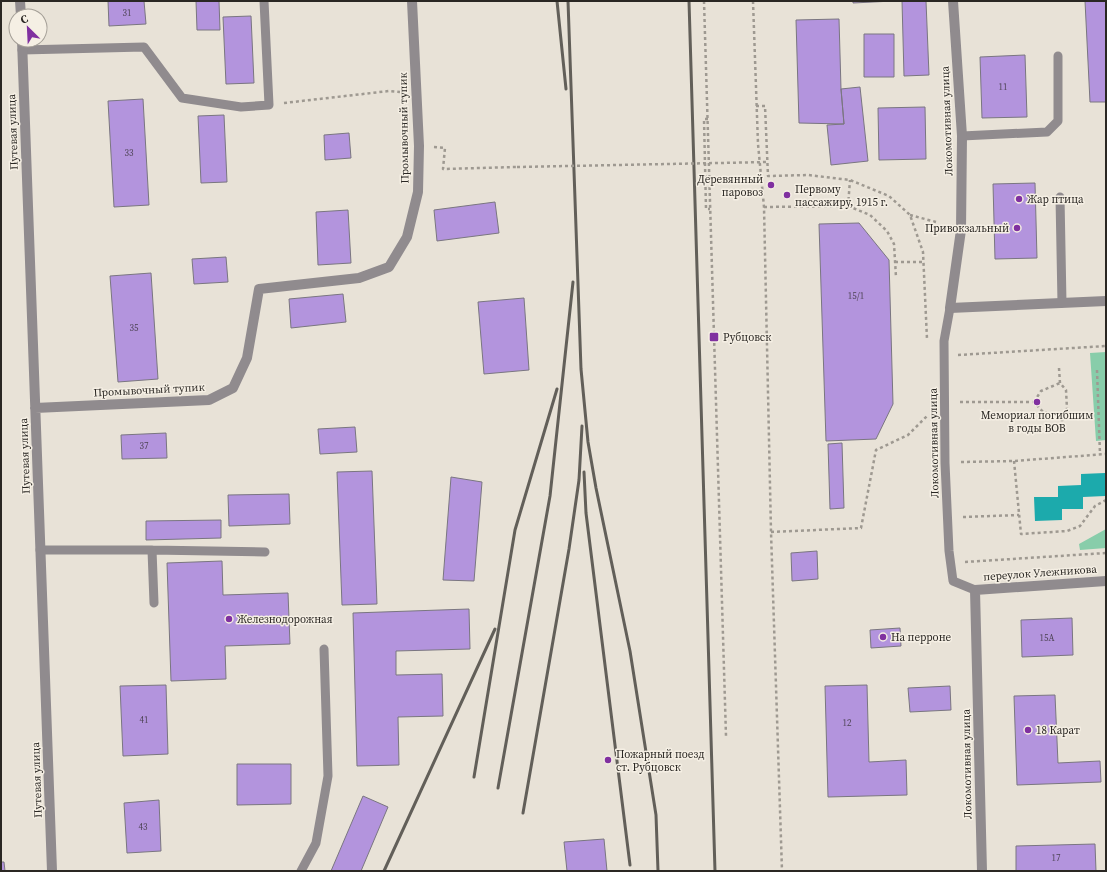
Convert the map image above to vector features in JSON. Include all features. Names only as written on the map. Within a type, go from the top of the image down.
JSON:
[{"type":"street","name":"Промывочный тупик","points":[[35,408],[209,400],[233,388],[247,358],[259,289],[359,278],[389,267],[408,237],[418,192],[419,146],[412,1]]},
{"type":"street","name":"Локомотивная улица","points":[[950,308],[961,230],[962,136],[953,1]]},
{"type":"street","name":"Путевая улица","points":[[22,48],[52,871]]},
{"type":"street","points":[[950,308],[1106,301]]},
{"type":"street","name":"переулок Улежникова","points":[[975,590],[1106,581]]},
{"type":"street","name":"Локомотивная улица","points":[[975,590],[982,871]]},
{"type":"lane","points":[[48,45],[144,47],[182,98],[241,107],[269,105],[264,1]]},
{"type":"lane","points":[[962,136],[1048,132],[1058,120],[1058,56]]},
{"type":"lane","points":[[1060,197],[1062,303]]},
{"type":"lane","name":"Локомотивная улица","points":[[950,308],[944,341],[945,463],[949,551],[953,581],[975,590]]},
{"type":"lane","points":[[40,550],[265,552]]},
{"type":"lane","points":[[152,550],[154,603]]},
{"type":"lane","points":[[301,871],[316,843],[328,776],[324,649]]},
{"type":"path","points":[[704,1],[726,736]]},
{"type":"path","points":[[753,1],[756,106],[764,207],[771,532],[782,871]]},
{"type":"path","points":[[269,105],[390,91],[416,93]]},
{"type":"path","points":[[756,106],[765,106],[768,176],[808,175],[850,180],[889,196],[910,215],[936,222]]},
{"type":"path","points":[[708,119],[704,119],[706,209],[710,209]]},
{"type":"path","points":[[445,148],[443,169],[768,162]]},
{"type":"path","points":[[848,206],[850,180]]},
{"type":"path","points":[[764,207],[848,206],[870,215],[887,231],[894,244],[896,277]]},
{"type":"path","points":[[910,215],[923,252],[927,340]]},
{"type":"path","points":[[895,262],[924,262]]},
{"type":"path","points":[[944,356],[1106,346]]},
{"type":"path","points":[[1059,368],[1060,383],[1066,390],[1067,409],[1062,417],[1062,433]]},
{"type":"path","points":[[1097,370],[1100,454]]},
{"type":"path","points":[[1034,402],[1040,392],[1060,383]]},
{"type":"path","points":[[958,402],[1034,402],[1043,412],[1062,417]]},
{"type":"path","points":[[771,532],[861,528],[876,450],[908,435],[927,417],[927,409]]},
{"type":"path","points":[[959,455],[959,462],[1014,461],[1106,454]]},
{"type":"path","points":[[1014,461],[1021,534],[1067,531],[1080,526],[1095,506],[1106,500]]},
{"type":"path","points":[[960,518],[1019,515]]},
{"type":"path","points":[[962,562],[1106,553]]},
{"type":"green space","points":[[1106,352],[1106,440],[1096,441],[1090,353]]},
{"type":"green space","points":[[1106,529],[1106,548],[1080,550],[1079,544]]},
{"type":"water","points":[[1105,473],[1105,496],[1083,497],[1083,509],[1062,509],[1062,520],[1035,521],[1034,497],[1058,497],[1058,486],[1081,485],[1081,474]]},
{"type":"building","points":[[108,1],[144,1],[146,24],[109,26]]},
{"type":"building","points":[[196,1],[219,1],[220,30],[197,30]]},
{"type":"building","points":[[853,1],[893,1],[853,3]]},
{"type":"building","points":[[902,1],[926,1],[929,75],[904,76]]},
{"type":"building","points":[[1085,1],[1106,1],[1106,102],[1090,102]]},
{"type":"building","points":[[251,16],[254,83],[226,84],[223,17]]},
{"type":"building","points":[[839,19],[841,89],[844,124],[799,123],[796,20]]},
{"type":"building","points":[[864,34],[894,34],[894,77],[864,77]]},
{"type":"building","points":[[1025,55],[1027,117],[982,118],[980,57]]},
{"type":"building","points":[[860,87],[868,161],[831,165],[827,125],[844,124],[841,89]]},
{"type":"building","points":[[143,99],[149,205],[114,207],[108,101]]},
{"type":"building","points":[[925,107],[926,159],[879,160],[878,108]]},
{"type":"building","points":[[224,115],[227,182],[201,183],[198,116]]},
{"type":"building","points":[[349,133],[351,158],[325,160],[324,135]]},
{"type":"building","points":[[1035,183],[1037,258],[995,259],[993,184]]},
{"type":"building","points":[[495,202],[499,233],[437,241],[434,210]]},
{"type":"building","points":[[348,210],[351,263],[318,265],[316,212]]},
{"type":"building","points":[[859,223],[889,260],[893,404],[876,439],[826,441],[819,224]]},
{"type":"building","points":[[226,257],[228,282],[194,284],[192,259]]},
{"type":"building","points":[[151,273],[158,379],[118,382],[110,276]]},
{"type":"building","points":[[343,294],[346,322],[291,328],[289,299]]},
{"type":"building","points":[[524,298],[529,370],[484,374],[478,302]]},
{"type":"building","points":[[355,427],[357,452],[320,454],[318,429]]},
{"type":"building","points":[[166,433],[167,458],[122,459],[121,435]]},
{"type":"building","points":[[842,443],[844,508],[830,509],[828,444]]},
{"type":"building","points":[[372,471],[377,604],[342,605],[337,472]]},
{"type":"building","points":[[451,477],[482,482],[474,581],[443,580]]},
{"type":"building","points":[[289,494],[290,524],[229,526],[228,495]]},
{"type":"building","points":[[221,520],[221,538],[146,540],[146,521]]},
{"type":"building","points":[[817,551],[818,579],[792,581],[791,553]]},
{"type":"building","name":"Железнодорожная","points":[[222,561],[223,595],[288,593],[290,644],[225,646],[226,679],[171,681],[167,563]]},
{"type":"building","points":[[469,609],[470,649],[396,651],[396,675],[442,674],[443,716],[398,717],[399,765],[357,766],[353,613]]},
{"type":"building","points":[[1072,618],[1073,655],[1022,657],[1021,620]]},
{"type":"building","points":[[900,628],[901,646],[871,648],[870,630]]},
{"type":"building","points":[[166,685],[168,754],[123,756],[120,686]]},
{"type":"building","points":[[867,685],[869,762],[906,760],[907,795],[828,797],[825,686]]},
{"type":"building","points":[[950,686],[951,710],[910,712],[908,688]]},
{"type":"building","points":[[1055,695],[1058,763],[1100,761],[1101,782],[1017,785],[1014,696]]},
{"type":"building","points":[[237,764],[291,764],[291,804],[237,805]]},
{"type":"building","points":[[363,796],[388,807],[361,871],[331,871]]},
{"type":"building","points":[[159,800],[161,851],[127,853],[124,803]]},
{"type":"building","points":[[604,839],[607,871],[567,871],[564,842]]},
{"type":"building","points":[[1095,844],[1096,871],[1016,871],[1016,846]]},
{"type":"building","points":[[1,862],[4,862],[5,871],[1,871]]},
{"type":"railway","points":[[557,1],[566,89]]},
{"type":"railway","points":[[568,1],[581,369],[588,442],[596,488],[630,651],[656,815],[658,871]]},
{"type":"railway","points":[[689,1],[715,871]]},
{"type":"railway","points":[[498,788],[550,496],[573,282]]},
{"type":"railway","points":[[474,777],[515,530],[557,389]]},
{"type":"railway","points":[[523,813],[569,549],[579,480],[582,426]]},
{"type":"railway","points":[[584,472],[586,513],[630,865]]},
{"type":"railway","points":[[384,871],[495,629]]},
{"type":"place","name":"Деревянный паровоз","points":[[771,185]]},
{"type":"place","name":"Первому пассажиру, 1915 г.","points":[[787,195]]},
{"type":"place","name":"Жар птица","points":[[1019,199]]},
{"type":"place","name":"Привокзальный","points":[[1017,228]]},
{"type":"place","name":"Рубцовск","points":[[714,337]]},
{"type":"place","name":"Мемориал погибшим в годы ВОВ","points":[[1037,402]]},
{"type":"place","name":"Железнодорожная","points":[[229,619]]},
{"type":"place","name":"На перроне","points":[[883,637]]},
{"type":"place","name":"18 Карат","points":[[1028,730]]},
{"type":"place","name":"Пожарный поезд ст. Рубцовск","points":[[608,760]]}]
